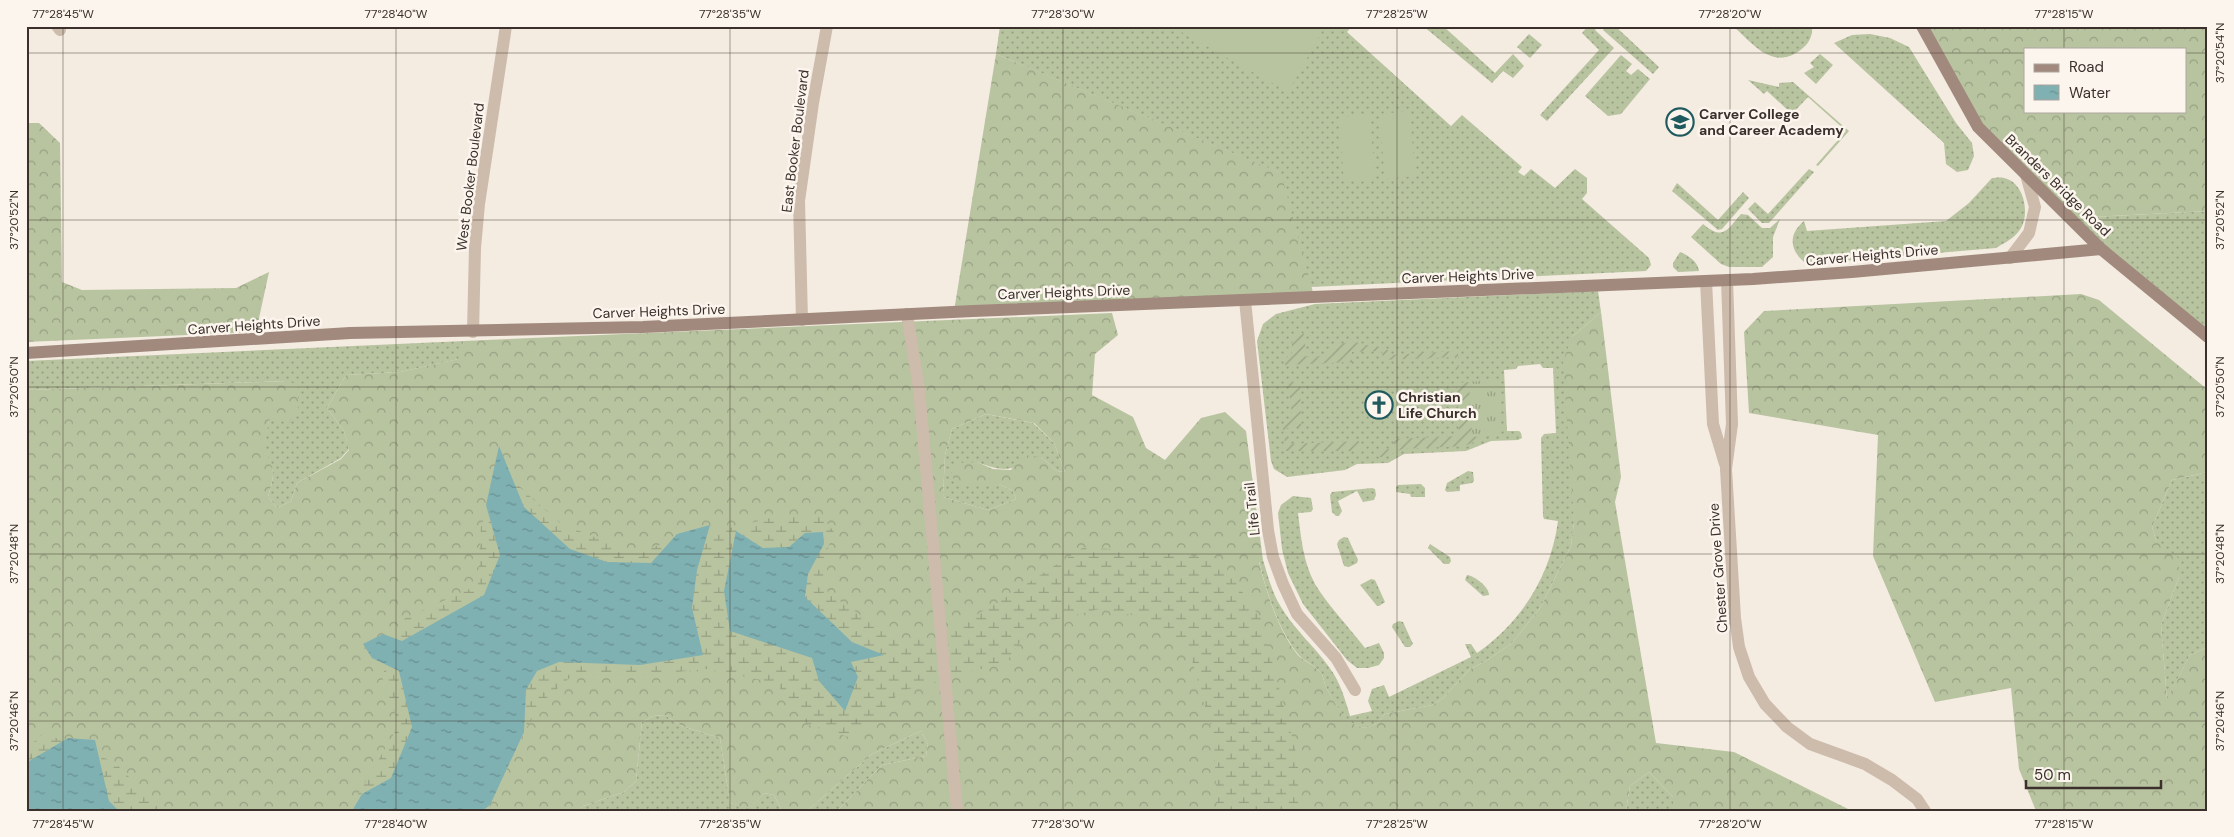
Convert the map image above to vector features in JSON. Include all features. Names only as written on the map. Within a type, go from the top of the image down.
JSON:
[{"type":"street","name":"West Booker Boulevard","points":[[473,332],[475,248],[479,204],[506,26]]},
{"type":"street","name":"East Booker Boulevard","points":[[802,320],[799,201],[813,103],[827,26]]},
{"type":"street","name":"Branders Bridge Road","points":[[1922,26],[1978,127],[2102,249],[2208,338]]},
{"type":"street","points":[[2010,258],[2029,233],[2035,207],[2026,175]]},
{"type":"street","name":"Carver Heights Drive","points":[[26,353],[350,333],[473,332],[643,327],[907,314],[1727,280],[1852,272],[2102,249]]},
{"type":"street","name":"Chester Grove Drive","points":[[1727,280],[1732,424],[1726,469],[1735,618],[1739,647],[1749,676],[1765,704],[1787,727],[1810,744],[1865,764],[1892,780],[1917,799],[1925,811]]},
{"type":"street","name":"Chester Grove Drive","points":[[1706,281],[1713,424],[1726,469]]},
{"type":"street","name":"Life Trail","points":[[1246,300],[1268,530],[1273,557],[1297,614],[1336,658],[1355,690]]},
{"type":"street","points":[[907,314],[919,389],[957,811]]},
{"type":"green space","points":[[1000,26],[1352,26],[1347,32],[1451,126],[1462,115],[1522,167],[1518,172],[1524,176],[1531,169],[1555,188],[1575,169],[1587,178],[1587,193],[1582,199],[1649,258],[1651,265],[1646,271],[1311,287],[1280,173],[996,54]]},
{"type":"green space","points":[[1171,26],[1325,26],[1288,92]]},
{"type":"green space","points":[[1423,26],[1443,26],[1495,73],[1513,54],[1524,66],[1513,78],[1503,71],[1492,83]]},
{"type":"green space","points":[[1588,26],[1598,26],[1595,30],[1614,48],[1547,121],[1540,115],[1599,50],[1582,33]]},
{"type":"green space","points":[[1606,26],[1615,26],[1659,67],[1653,74],[1603,30]]},
{"type":"green space","points":[[1733,26],[1812,26],[1812,29],[1811,37],[1806,45],[1794,54],[1784,58],[1766,54]]},
{"type":"green space","points":[[1927,26],[2208,26],[2208,211],[2073,218],[1980,123]]},
{"type":"green space","points":[[1529,34],[1542,45],[1530,58],[1517,47]]},
{"type":"green space","points":[[1870,34],[1890,38],[1909,47],[1956,123],[1972,143],[1974,156],[1968,170],[1957,172],[1946,164],[1944,143],[1834,43],[1852,35]]},
{"type":"green space","points":[[996,54],[1281,173],[1314,296],[954,311]]},
{"type":"green space","points":[[1820,54],[1833,65],[1816,84],[1804,73],[1814,67],[1810,63]]},
{"type":"green space","points":[[1621,55],[1632,64],[1626,71],[1631,75],[1638,69],[1650,79],[1621,114],[1608,116],[1585,96]]},
{"type":"green space","points":[[1748,80],[1779,87],[1779,83],[1793,82],[1849,131],[1818,166],[1816,165],[1846,131],[1808,97],[1792,114],[1767,91],[1764,94]]},
{"type":"green space","points":[[1410,111],[1415,176],[1385,179],[1379,114]]},
{"type":"green space","points":[[1370,115],[1375,179],[1344,182],[1339,117]]},
{"type":"green space","points":[[26,123],[39,123],[60,143],[62,282],[82,290],[236,288],[269,272],[256,332],[26,342]]},
{"type":"green space","points":[[1809,169],[1814,172],[1769,223],[1762,223],[1748,209],[1755,202],[1768,214]]},
{"type":"green space","points":[[1992,178],[2004,178],[2016,185],[2021,192],[2025,207],[2024,222],[2019,231],[2010,240],[1996,248],[1807,264],[1794,249],[1793,238],[1795,232],[1804,221],[1807,231],[1946,221],[1969,203]]},
{"type":"green space","points":[[1677,183],[1718,220],[1743,192],[1749,198],[1722,229],[1718,230],[1672,191]]},
{"type":"green space","points":[[2208,211],[2208,337],[2073,218]]},
{"type":"green space","points":[[1741,214],[1748,215],[1762,228],[1770,228],[1780,219],[1773,237],[1773,257],[1762,267],[1729,267],[1721,264],[1691,237],[1703,224],[1720,233],[1728,229]]},
{"type":"green space","points":[[1680,252],[1692,259],[1699,271],[1678,272],[1673,267],[1673,263]]},
{"type":"green space","points":[[1598,291],[1601,312],[1572,337],[1574,522],[1571,546],[1540,608],[1512,643],[1486,661],[1470,669],[1442,699],[1432,705],[1385,714],[1376,724],[1367,728],[1359,727],[1343,715],[1326,687],[1321,673],[1300,656],[1290,643],[1274,609],[1259,561],[1263,560],[1275,596],[1286,615],[1333,672],[1342,690],[1350,716],[1372,711],[1368,701],[1372,689],[1384,685],[1389,697],[1471,657],[1465,644],[1471,644],[1477,653],[1507,627],[1531,596],[1549,560],[1558,521],[1544,519],[1543,516],[1541,438],[1544,434],[1556,433],[1553,368],[1543,368],[1540,364],[1518,366],[1516,369],[1504,370],[1507,431],[1519,431],[1522,438],[1518,440],[1491,441],[1466,451],[1404,454],[1388,463],[1357,464],[1345,470],[1287,477],[1274,469],[1271,461],[1257,341],[1263,324],[1276,314],[1315,304]]},
{"type":"green space","points":[[2081,294],[2099,300],[2208,390],[2208,472],[2172,480],[2152,527],[2156,540],[2178,558],[2179,577],[2161,625],[2167,699],[2190,655],[2208,647],[2208,811],[2036,811],[2019,769],[2011,688],[1935,702],[1873,556],[1878,435],[1749,413],[1744,332],[1764,311]]},
{"type":"green space","points":[[1601,312],[1621,477],[1615,502],[1656,743],[1734,752],[1852,811],[1673,811],[1673,797],[1649,772],[1630,786],[1626,811],[837,811],[882,765],[926,756],[928,744],[921,731],[872,754],[807,811],[782,811],[774,795],[764,793],[750,809],[730,803],[720,738],[682,726],[665,715],[653,716],[642,722],[636,781],[624,792],[583,806],[579,811],[26,811],[26,390],[287,381],[298,385],[298,410],[289,423],[276,419],[269,420],[263,449],[271,462],[273,473],[268,497],[277,508],[291,501],[297,483],[341,459],[349,450],[344,431],[327,408],[346,375],[400,372],[458,359],[464,341],[1112,313],[1118,335],[1095,354],[1092,395],[1133,417],[1146,448],[1165,460],[1201,418],[1225,412],[1246,431],[1263,560],[1259,562],[1274,610],[1290,644],[1297,654],[1321,673],[1326,687],[1343,715],[1359,726],[1367,727],[1376,724],[1385,714],[1432,705],[1442,699],[1470,669],[1486,661],[1512,643],[1540,608],[1571,546],[1574,522],[1563,361],[1572,337]],"holes":[[[986,414],[1034,423],[1054,443],[1065,472],[1057,471],[1041,457],[1023,455],[1011,470],[993,469],[977,462],[954,463],[951,471],[955,484],[999,484],[1013,491],[1016,499],[988,510],[943,497],[945,455],[952,429]]]},
{"type":"green space","points":[[1303,333],[1306,336],[1304,355],[1314,358],[1323,355],[1330,348],[1351,341],[1388,350],[1389,355],[1458,351],[1459,375],[1456,375],[1455,357],[1383,360],[1382,351],[1352,352],[1352,362],[1285,365],[1285,359],[1292,353],[1294,338]]},
{"type":"green space","points":[[464,341],[459,359],[400,372],[346,375],[327,408],[344,431],[349,449],[341,458],[297,483],[291,501],[277,508],[268,497],[273,473],[270,462],[262,449],[269,420],[275,418],[287,381],[26,390],[26,361]]},
{"type":"green space","points":[[1495,380],[1499,383],[1500,432],[1498,435],[1472,437],[1469,382]]},
{"type":"green space","points":[[1288,382],[1300,382],[1301,427],[1286,428],[1288,444],[1359,441],[1359,451],[1286,451],[1283,428],[1290,421],[1292,415]]},
{"type":"green space","points":[[1469,382],[1472,437],[1490,436],[1464,446],[1402,449],[1385,457],[1378,457],[1378,450],[1394,449],[1394,439],[1459,436],[1457,383]]},
{"type":"green space","points":[[986,414],[1033,423],[1054,443],[1065,472],[1057,471],[1041,457],[1023,465],[1003,469],[977,462],[956,484],[999,484],[1013,491],[1016,499],[988,510],[943,497],[945,455],[952,429]]},
{"type":"green space","points":[[1468,471],[1473,472],[1474,481],[1472,483],[1460,485],[1460,491],[1447,492],[1445,490],[1447,483]]},
{"type":"green space","points":[[2208,472],[2208,647],[2190,655],[2167,700],[2161,625],[2179,577],[2156,540],[2152,527],[2172,480]]},
{"type":"green space","points":[[515,483],[560,523],[631,552],[783,515],[821,515],[834,532],[821,566],[828,593],[897,640],[936,638],[997,603],[1084,547],[1219,558],[1261,619],[1298,760],[1298,811],[1217,811],[1214,739],[1188,646],[1137,616],[1100,609],[1032,625],[1006,662],[902,691],[852,738],[808,725],[776,683],[707,669],[646,675],[573,675],[543,701],[524,732],[487,811],[348,811],[399,725],[382,677],[404,619],[478,585],[481,524]]},
{"type":"green space","points":[[1421,484],[1425,488],[1425,497],[1411,497],[1410,494],[1396,492],[1398,485]]},
{"type":"green space","points":[[1375,489],[1376,495],[1374,500],[1363,502],[1357,491],[1338,501],[1342,511],[1339,516],[1332,512],[1330,495],[1332,492]]},
{"type":"green space","points":[[1293,496],[1311,498],[1313,509],[1311,512],[1298,513],[1305,558],[1315,584],[1365,648],[1379,643],[1384,653],[1384,658],[1379,665],[1357,668],[1347,660],[1303,604],[1288,573],[1282,549],[1278,513],[1281,505]]},
{"type":"green space","points":[[1344,537],[1348,538],[1358,560],[1357,563],[1349,567],[1344,566],[1337,544]]},
{"type":"green space","points":[[1430,544],[1450,557],[1451,561],[1449,564],[1444,564],[1428,548]]},
{"type":"green space","points":[[1467,575],[1481,582],[1489,595],[1483,596],[1465,580]]},
{"type":"green space","points":[[1371,579],[1375,580],[1385,602],[1379,606],[1360,585]]},
{"type":"green space","points":[[1399,621],[1403,622],[1413,644],[1410,647],[1405,647],[1392,627],[1393,624]]},
{"type":"green space","points":[[665,715],[682,726],[720,738],[730,803],[750,808],[764,793],[774,795],[782,811],[579,811],[583,806],[624,792],[636,781],[642,722],[653,716]]},
{"type":"green space","points":[[921,731],[928,744],[926,756],[882,765],[837,811],[807,811],[872,754]]},
{"type":"green space","points":[[44,733],[114,762],[163,811],[26,811],[26,749]]},
{"type":"green space","points":[[1649,772],[1673,797],[1673,811],[1626,811],[1630,786]]},
{"type":"water","points":[[499,446],[524,507],[570,549],[607,562],[651,563],[677,534],[710,525],[697,570],[692,608],[703,655],[640,665],[559,662],[537,671],[526,690],[524,732],[490,805],[482,811],[352,811],[362,794],[391,778],[412,727],[399,671],[372,658],[363,644],[383,634],[402,641],[484,595],[500,555],[486,505]]},
{"type":"water","points":[[736,531],[763,548],[789,547],[805,533],[823,532],[824,544],[808,574],[805,597],[852,642],[884,655],[851,662],[858,677],[845,711],[819,681],[812,658],[730,631],[724,591]]},
{"type":"water","points":[[68,738],[95,740],[109,801],[119,811],[26,811],[26,763]]},
{"type":"place","name":"Carver College and Career Academy","points":[[1680,122]]},
{"type":"place","name":"Christian Life Church","points":[[1379,405]]}]
